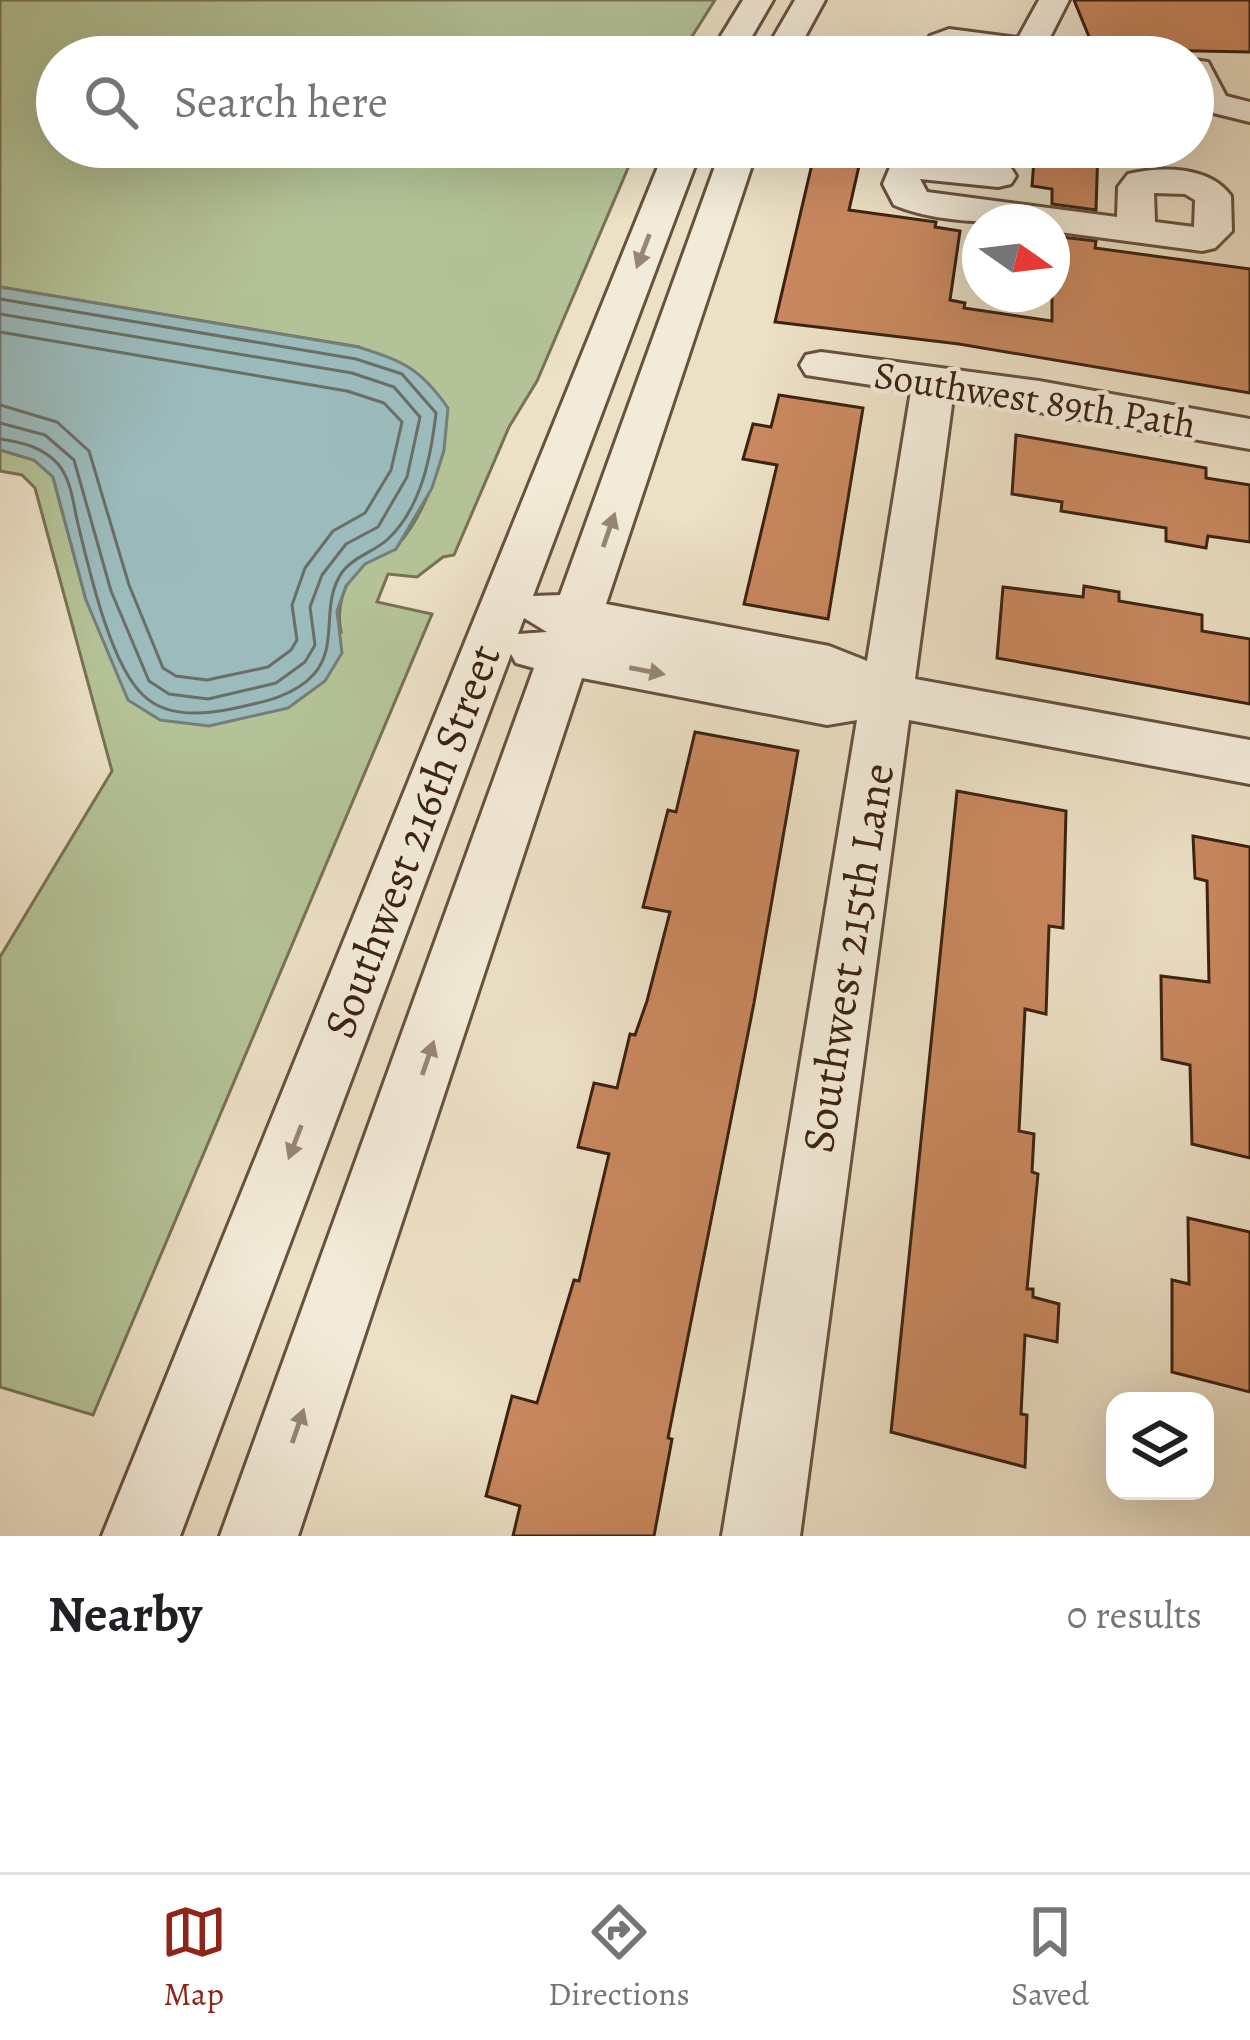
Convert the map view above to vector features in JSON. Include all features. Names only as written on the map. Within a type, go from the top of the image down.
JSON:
[{"type":"street","points":[[737,36],[758,0]]},
{"type":"street","points":[[790,36],[810,0]]},
{"type":"street","points":[[1034,36],[1054,0]]},
{"type":"street","points":[[1214,103],[1250,112]]},
{"type":"street","name":"Southwest 216th Street","points":[[140,1536],[676,168]]},
{"type":"street","name":"Southwest 216th Street","points":[[260,1536],[733,168]]},
{"type":"street","points":[[997,189],[1136,231]]},
{"type":"street","name":"Southwest 89th Path","points":[[821,365],[1250,434]]},
{"type":"street","name":"Southwest 215th Lane","points":[[760,1536],[934,380]]},
{"type":"street","points":[[498,622],[826,704],[888,695],[1250,762]]},
{"type":"green space","points":[[0,0],[715,0],[692,36],[36,36],[36,168],[628,168],[537,381],[509,427],[454,555],[443,557],[417,577],[388,574],[377,602],[432,614],[93,1415],[0,1387],[0,957],[112,771],[35,488],[22,475],[0,471],[0,450],[34,460],[53,477],[86,600],[341,632],[346,586],[365,563],[391,551],[406,535],[426,500],[444,450],[359,347],[0,287]]},
{"type":"water","points":[[0,287],[358,347],[409,368],[438,394],[448,408],[444,450],[432,488],[396,549],[365,564],[346,586],[337,611],[342,653],[325,681],[288,708],[209,726],[160,720],[128,700],[86,600],[53,477],[34,460],[0,450]]},
{"type":"building","points":[[1074,0],[1250,0],[1250,52],[1214,51],[1214,36],[1089,36]]},
{"type":"building","points":[[811,168],[859,168],[849,210],[936,222],[935,227],[960,231],[950,300],[962,302],[962,312],[1052,321],[1052,312],[1070,312],[1070,238],[1096,241],[1095,248],[1250,269],[1250,393],[959,344],[775,322]]},
{"type":"building","points":[[1033,168],[1097,168],[1096,210],[1052,204],[1052,189],[1032,186]]},
{"type":"building","points":[[779,395],[863,408],[828,619],[744,604],[777,465],[743,459],[753,424],[771,427]]},
{"type":"building","points":[[1016,435],[1206,468],[1206,478],[1250,485],[1250,542],[1208,536],[1206,548],[1166,541],[1166,528],[1061,511],[1062,502],[1012,494]]},
{"type":"building","points":[[1084,586],[1119,592],[1119,601],[1202,615],[1202,631],[1250,639],[1250,704],[997,658],[1003,587],[1083,597]]},
{"type":"building","points":[[695,732],[798,751],[754,1003],[668,1438],[672,1439],[654,1536],[513,1536],[520,1506],[486,1496],[512,1396],[537,1403],[574,1280],[579,1281],[609,1154],[578,1147],[594,1083],[617,1088],[630,1034],[635,1035],[647,1001],[670,912],[643,907],[668,810],[676,812]]},
{"type":"building","points":[[957,791],[1066,811],[1063,928],[1049,926],[1046,1014],[1025,1009],[1019,1131],[1034,1134],[1032,1172],[1038,1174],[1027,1289],[1033,1289],[1033,1297],[1059,1304],[1057,1342],[1025,1335],[1021,1414],[1027,1415],[1025,1467],[891,1432]]},
{"type":"building","points":[[1193,836],[1250,847],[1250,1158],[1192,1144],[1190,1065],[1162,1059],[1161,976],[1209,982],[1207,881],[1195,878]]},
{"type":"building","points":[[1188,1218],[1250,1232],[1250,1392],[1172,1372],[1172,1280],[1189,1284]]}]
